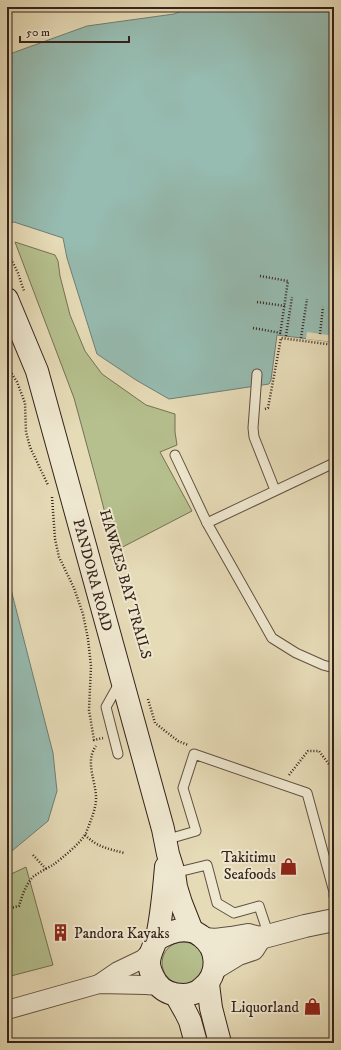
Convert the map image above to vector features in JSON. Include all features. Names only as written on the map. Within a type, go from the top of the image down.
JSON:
[{"type":"main road","name":"PANDORA ROAD","points":[[16,297],[122,678],[163,829],[181,903],[198,935]]},
{"type":"main road","points":[[169,856],[162,913],[149,963],[152,975],[185,1011],[190,1021],[196,1043]]},
{"type":"main road","points":[[154,945],[166,934],[177,930],[215,940],[248,935],[265,937],[334,920]]},
{"type":"main road","points":[[198,935],[212,948],[215,958],[211,976],[211,1008],[220,1043]]},
{"type":"main road","points":[[167,990],[189,995],[199,991],[211,976],[238,954],[253,949],[265,937]]},
{"type":"street","points":[[99,984],[118,971],[143,959],[154,945]]},
{"type":"street","points":[[7,1010],[99,984],[146,985],[167,990]]},
{"type":"lane","points":[[257,374],[253,428],[254,437],[275,490]]},
{"type":"lane","points":[[175,455],[206,523],[272,638],[296,653],[323,665],[334,668]]},
{"type":"lane","points":[[206,523],[334,464]]},
{"type":"lane","points":[[118,754],[106,707],[122,678]]},
{"type":"lane","points":[[169,856],[196,831],[183,788],[194,754],[307,793],[334,896]]},
{"type":"lane","points":[[169,856],[207,865],[217,903],[234,913],[259,906],[265,937]]},
{"type":"path","points":[[7,251],[18,273],[16,297]]},
{"type":"path","points":[[253,328],[281,334],[285,306],[288,281],[260,276]]},
{"type":"path","points":[[286,336],[292,297]]},
{"type":"path","points":[[301,338],[307,299]]},
{"type":"path","points":[[257,302],[285,306]]},
{"type":"path","points":[[320,334],[323,308]]},
{"type":"path","points":[[254,415],[268,408],[281,338],[334,345]]},
{"type":"path","points":[[7,366],[17,382],[25,403],[26,432],[30,447],[50,490],[53,504],[55,539],[59,557],[74,588],[83,614],[91,666],[89,710],[94,740],[107,736]]},
{"type":"path","points":[[146,693],[155,723],[178,741],[193,746]]},
{"type":"path","points":[[7,909],[19,906],[25,889],[34,877],[54,864],[71,850],[85,835],[93,815],[96,801],[96,788],[91,771],[91,759],[92,751],[96,746]]},
{"type":"path","points":[[289,775],[308,751],[319,751],[334,771]]},
{"type":"path","points":[[85,835],[92,842],[102,847],[124,853]]},
{"type":"path","points":[[33,856],[46,869]]},
{"type":"green space","points":[[15,242],[55,255],[58,261],[60,276],[70,315],[85,351],[102,374],[146,405],[175,414],[177,445],[160,452],[192,511],[113,552],[113,544],[74,398]]},
{"type":"green space","points":[[26,867],[53,965],[7,977],[7,876]]},
{"type":"green space","points":[[179,942],[187,942],[195,945],[201,951],[204,963],[201,975],[195,981],[187,984],[179,984],[171,981],[165,975],[162,967],[162,959],[165,951],[171,945]]},
{"type":"water","points":[[192,7],[334,7],[334,342],[277,335],[271,380],[269,384],[169,399],[136,380],[97,354],[67,258],[63,238],[14,222],[7,224],[7,55],[87,26],[174,14]]},
{"type":"water","points":[[7,574],[53,753],[57,791],[48,821],[7,855]]},
{"type":"pier","points":[[307,332],[334,336],[334,342],[306,339]]},
{"type":"place","name":"Takitimu Seafoods","points":[[289,866]]},
{"type":"place","name":"Pandora Kayaks","points":[[61,933]]},
{"type":"place","name":"Liquorland","points":[[312,1007]]}]
